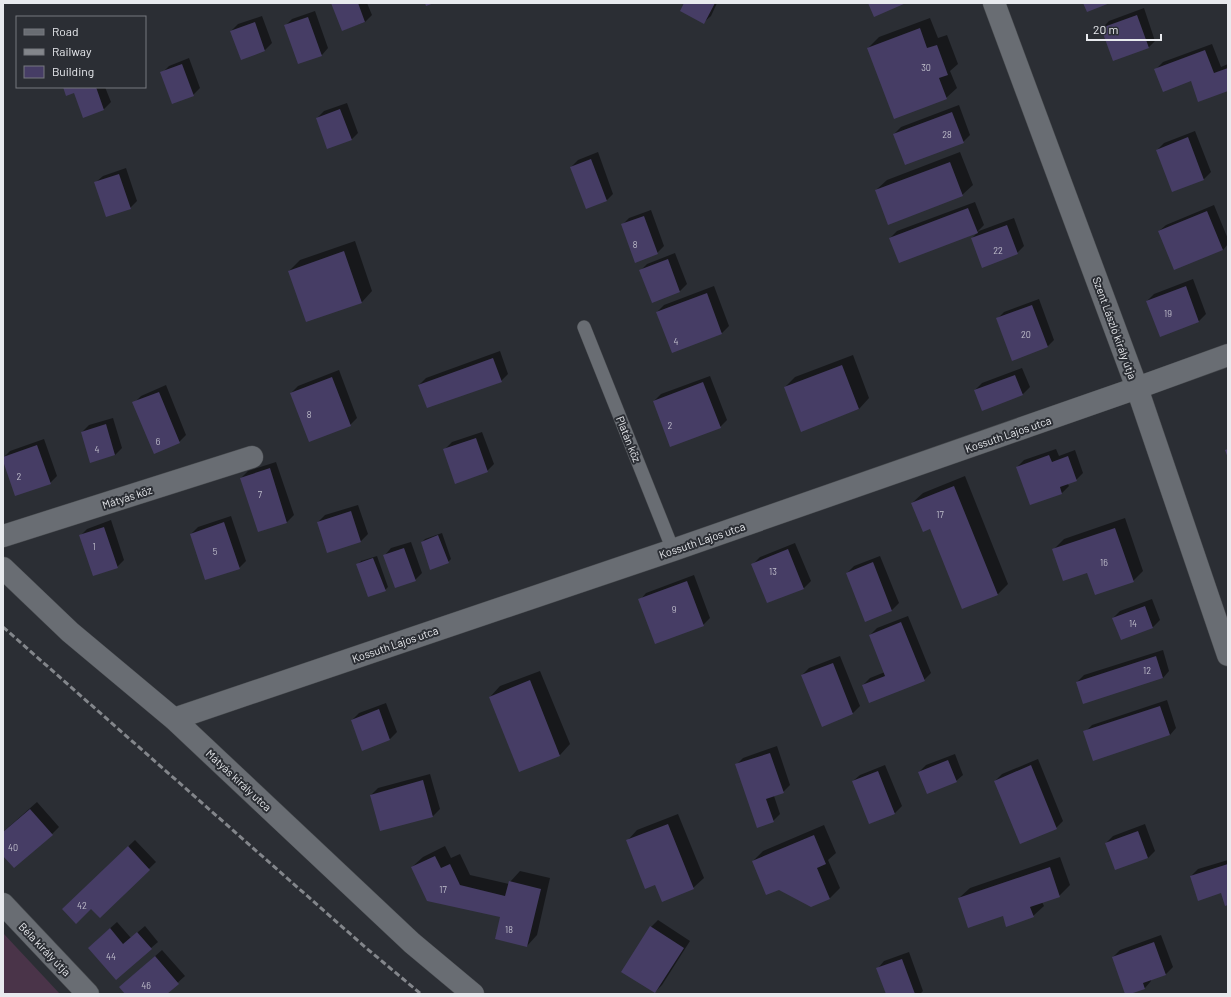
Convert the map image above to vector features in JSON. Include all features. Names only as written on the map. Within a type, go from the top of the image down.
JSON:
[{"type":"street","name":"Szent László király útja","points":[[994,3],[1137,388],[1228,655]]},
{"type":"street","name":"Kossuth Lajos utca","points":[[174,719],[673,550],[1228,355]]},
{"type":"street","name":"Mátyás köz","points":[[3,536],[252,457]]},
{"type":"street","name":"Mátyás király utca","points":[[3,568],[70,632],[174,719],[412,943],[473,994]]},
{"type":"street","name":"Béla király útja","points":[[3,904],[88,994]]},
{"type":"lane","name":"Platán köz","points":[[584,327],[673,550]]},
{"type":"shaded area","points":[[3,933],[60,994],[3,994]]},
{"type":"building","points":[[331,3],[358,3],[365,22],[342,31]]},
{"type":"building","points":[[425,3],[434,3],[426,6]]},
{"type":"building","points":[[684,3],[715,3],[704,24],[680,11]]},
{"type":"building","points":[[868,3],[906,3],[874,17]]},
{"type":"building","points":[[1083,3],[1110,3],[1087,12]]},
{"type":"building","points":[[1137,15],[1149,48],[1113,61],[1101,28]]},
{"type":"building","points":[[308,17],[322,56],[298,64],[284,25]]},
{"type":"building","points":[[255,22],[265,51],[241,60],[230,31]]},
{"type":"building","points":[[920,28],[927,48],[937,45],[948,75],[939,78],[947,99],[894,119],[867,48]]},
{"type":"building","points":[[1205,50],[1214,73],[1228,68],[1228,91],[1198,102],[1191,81],[1163,92],[1154,69]]},
{"type":"building","points":[[182,64],[194,96],[172,104],[160,72]]},
{"type":"building","points":[[63,88],[96,88],[104,110],[83,118],[74,93],[66,96]]},
{"type":"building","points":[[340,109],[352,140],[327,149],[316,118]]},
{"type":"building","points":[[952,112],[964,143],[905,165],[893,134]]},
{"type":"building","points":[[1188,137],[1204,180],[1172,192],[1156,150]]},
{"type":"building","points":[[591,159],[607,201],[586,209],[570,167]]},
{"type":"building","points":[[950,162],[963,196],[888,225],[875,190]]},
{"type":"building","points":[[119,174],[131,209],[106,217],[94,182]]},
{"type":"building","points":[[968,208],[978,233],[899,263],[889,238]]},
{"type":"building","points":[[1207,211],[1223,250],[1174,270],[1158,231]]},
{"type":"building","points":[[644,216],[658,254],[635,263],[621,224]]},
{"type":"building","points":[[1007,225],[1018,254],[982,268],[971,238]]},
{"type":"building","points":[[344,251],[362,303],[306,322],[288,271]]},
{"type":"building","points":[[668,259],[680,292],[652,303],[639,270]]},
{"type":"building","points":[[1186,286],[1199,322],[1160,337],[1146,301]]},
{"type":"building","points":[[707,293],[722,334],[672,353],[656,312]]},
{"type":"building","points":[[1032,305],[1048,347],[1012,361],[996,318]]},
{"type":"building","points":[[493,358],[502,382],[427,408],[418,385]]},
{"type":"building","points":[[842,365],[859,409],[801,432],[784,387]]},
{"type":"building","points":[[1015,375],[1023,395],[982,411],[974,390]]},
{"type":"building","points":[[332,377],[351,426],[309,442],[290,393]]},
{"type":"building","points":[[703,382],[721,428],[670,447],[653,401]]},
{"type":"building","points":[[159,392],[180,443],[154,454],[132,402]]},
{"type":"building","points":[[106,424],[115,455],[90,463],[81,432]]},
{"type":"building","points":[[476,438],[488,472],[455,484],[443,449]]},
{"type":"building","points":[[37,445],[51,484],[15,496],[3,457]]},
{"type":"building","points":[[1228,449],[1228,458],[1225,450]]},
{"type":"building","points":[[1049,455],[1052,462],[1068,456],[1077,481],[1060,487],[1062,494],[1030,505],[1016,467]]},
{"type":"building","points":[[270,468],[287,523],[258,532],[240,478]]},
{"type":"building","points":[[954,486],[998,595],[962,609],[930,529],[923,532],[911,503]]},
{"type":"building","points":[[351,511],[361,542],[327,553],[317,522]]},
{"type":"building","points":[[224,522],[240,569],[205,580],[190,534]]},
{"type":"building","points":[[104,527],[118,568],[93,576],[79,535]]},
{"type":"building","points":[[1115,528],[1134,582],[1095,595],[1087,573],[1063,581],[1052,549]]},
{"type":"building","points":[[438,535],[449,563],[430,570],[421,542]]},
{"type":"building","points":[[404,548],[416,581],[395,588],[383,555]]},
{"type":"building","points":[[788,549],[804,589],[767,603],[751,564]]},
{"type":"building","points":[[373,558],[386,591],[368,597],[356,564]]},
{"type":"building","points":[[873,562],[892,611],[865,622],[846,573]]},
{"type":"building","points":[[687,581],[704,626],[655,644],[638,599]]},
{"type":"building","points":[[1145,606],[1153,628],[1121,640],[1112,618]]},
{"type":"building","points":[[901,622],[925,681],[869,703],[862,685],[885,676],[869,635]]},
{"type":"building","points":[[1156,656],[1163,678],[1083,704],[1076,682]]},
{"type":"building","points":[[833,663],[853,714],[822,727],[801,675]]},
{"type":"building","points":[[530,680],[560,756],[519,772],[489,697]]},
{"type":"building","points":[[1160,706],[1170,735],[1093,761],[1083,731]]},
{"type":"building","points":[[379,709],[390,740],[362,751],[351,720]]},
{"type":"building","points":[[770,753],[784,793],[766,799],[774,822],[757,828],[735,764]]},
{"type":"building","points":[[948,760],[957,782],[927,794],[918,772]]},
{"type":"building","points":[[1031,765],[1057,829],[1020,844],[994,781]]},
{"type":"building","points":[[878,771],[895,814],[869,824],[852,781]]},
{"type":"building","points":[[423,780],[433,817],[380,831],[370,795]]},
{"type":"building","points":[[30,809],[53,835],[14,868],[3,856],[3,832]]},
{"type":"building","points":[[668,824],[694,889],[662,902],[655,885],[645,889],[626,840]]},
{"type":"building","points":[[1138,831],[1148,858],[1115,870],[1105,843]]},
{"type":"building","points":[[814,835],[826,864],[817,868],[830,899],[811,907],[779,890],[766,895],[752,861]]},
{"type":"building","points":[[128,846],[150,870],[100,918],[91,909],[76,924],[62,909]]},
{"type":"building","points":[[435,856],[441,868],[450,864],[460,885],[505,896],[509,881],[541,889],[527,947],[495,939],[500,917],[427,901],[411,867]]},
{"type":"building","points":[[1228,864],[1228,905],[1225,906],[1221,893],[1198,901],[1190,876]]},
{"type":"building","points":[[1050,867],[1060,897],[1030,907],[1034,917],[1006,927],[1003,916],[968,928],[958,898]]},
{"type":"building","points":[[650,926],[684,948],[655,993],[621,972]]},
{"type":"building","points":[[110,928],[123,944],[137,932],[152,949],[116,980],[88,948]]},
{"type":"building","points":[[1154,942],[1166,975],[1143,983],[1145,989],[1130,994],[1125,994],[1112,957]]},
{"type":"building","points":[[155,956],[179,984],[167,994],[125,994],[119,987]]},
{"type":"building","points":[[902,959],[915,994],[886,994],[876,968]]},
{"type":"railway","points":[[3,627],[365,947],[421,994]]}]
